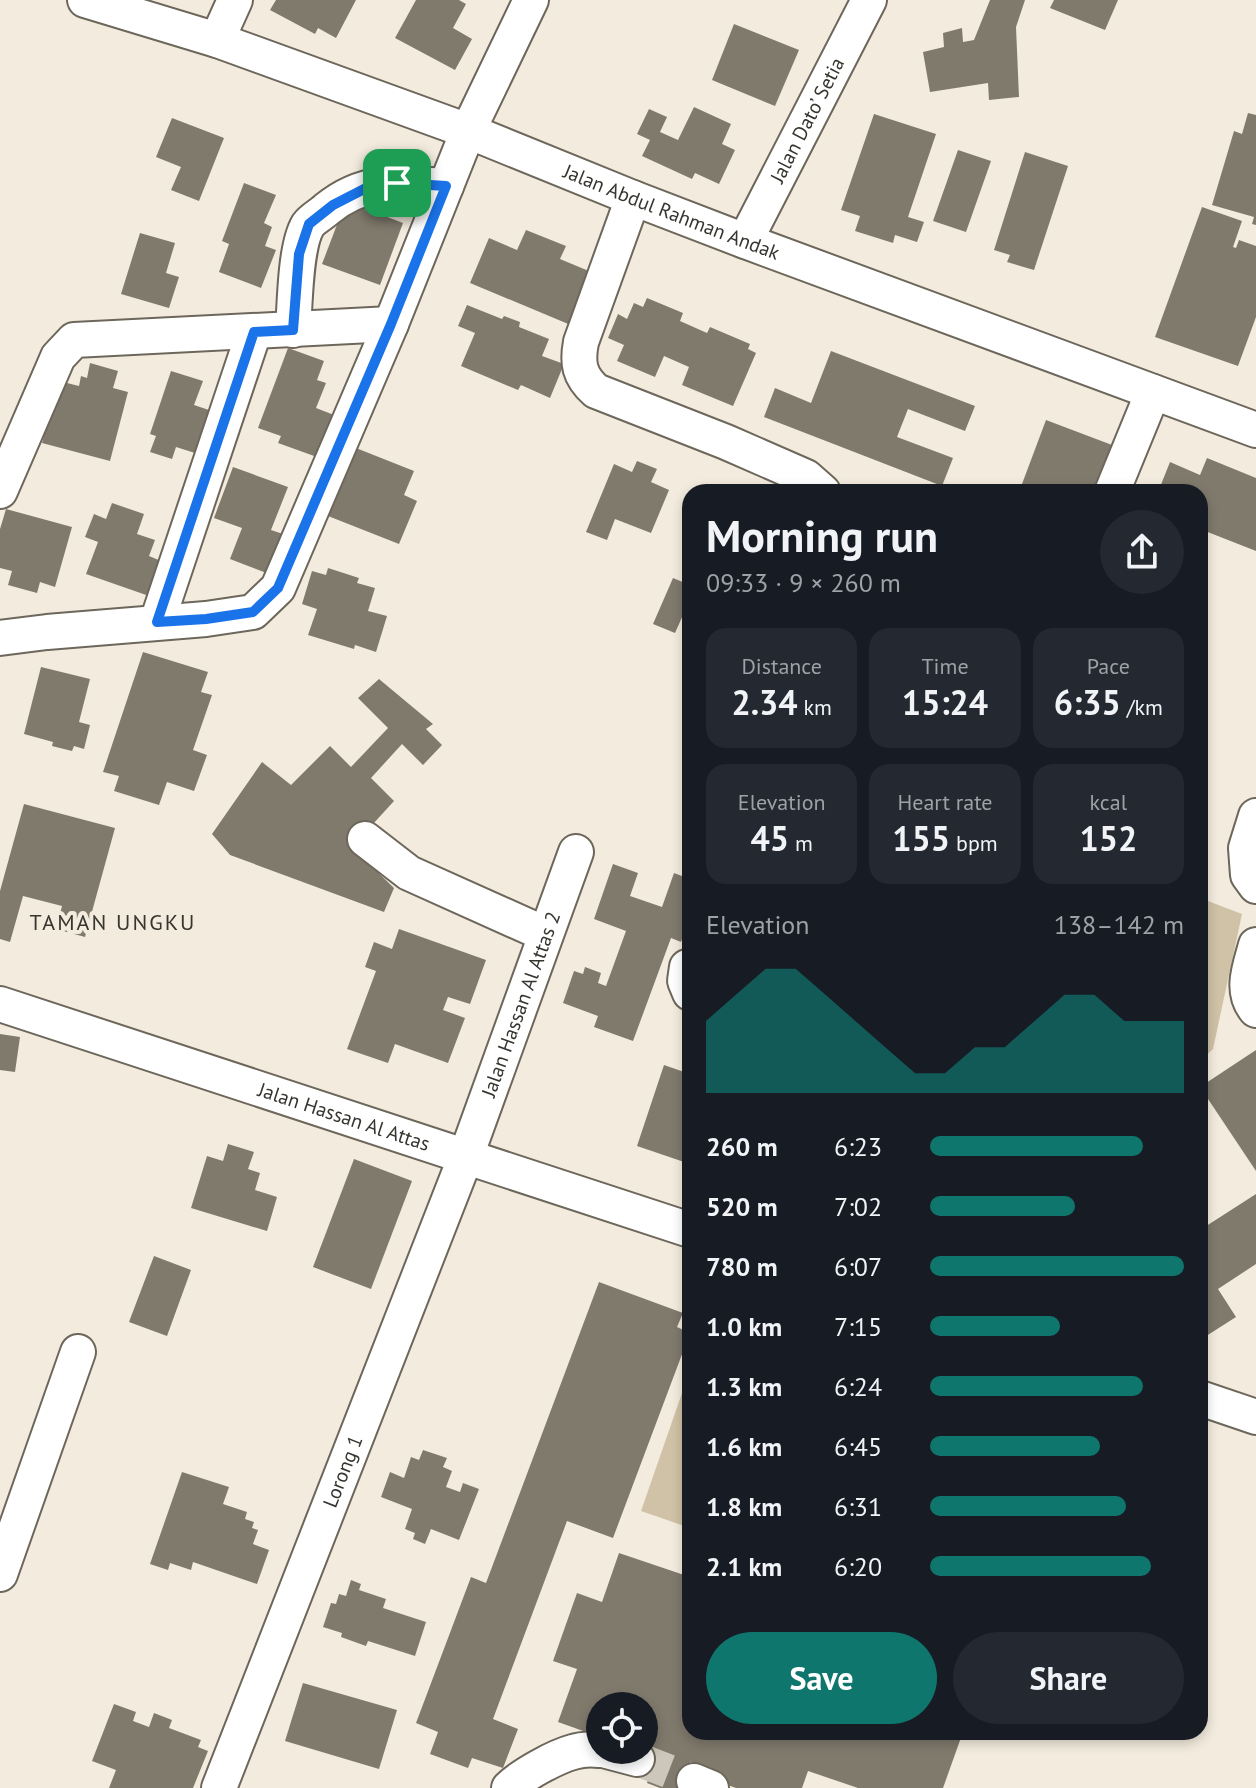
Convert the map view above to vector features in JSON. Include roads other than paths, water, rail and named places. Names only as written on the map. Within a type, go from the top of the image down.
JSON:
[{"type":"street","name":"Jalan Abdul Rahman Andak","points":[[85,0],[217,40],[468,131],[745,241],[1256,430]]},
{"type":"street","points":[[217,40],[235,0]]},
{"type":"street","points":[[0,638],[253,612],[278,588],[391,324],[468,131],[531,0]]},
{"type":"street","name":"Jalan Dato’ Setia","points":[[745,241],[869,0]]},
{"type":"street","points":[[293,330],[299,254],[309,224],[333,205],[370,186],[397,183],[446,186]]},
{"type":"street","points":[[633,198],[581,342],[578,358],[585,381],[596,391],[726,442],[806,477],[814,484]]},
{"type":"street","points":[[0,491],[58,357],[74,340],[391,324]]},
{"type":"street","points":[[157,622],[254,332]]},
{"type":"street","points":[[1115,484],[1153,392]]},
{"type":"street","points":[[1256,816],[1246,848],[1248,875],[1256,886]]},
{"type":"street","points":[[365,839],[409,873],[545,934]]},
{"type":"street","name":"Jalan Hassan Al Attas 2","points":[[466,1156],[576,852]]},
{"type":"street","points":[[1256,945],[1247,979],[1249,1001],[1256,1010]]},
{"type":"street","name":"Jalan Hassan Al Attas","points":[[0,1004],[682,1227]]},
{"type":"street","name":"Lorong 1","points":[[219,1788],[466,1156]]},
{"type":"street","points":[[0,1574],[78,1352]]},
{"type":"street","points":[[1208,1401],[1256,1417]]},
{"type":"street","points":[[509,1788],[524,1775],[571,1752],[586,1749]]},
{"type":"tunnel","points":[[650,1764],[694,1781]]},
{"type":"district","name":"TAMAN UNGKU","points":[[113,922]]}]
